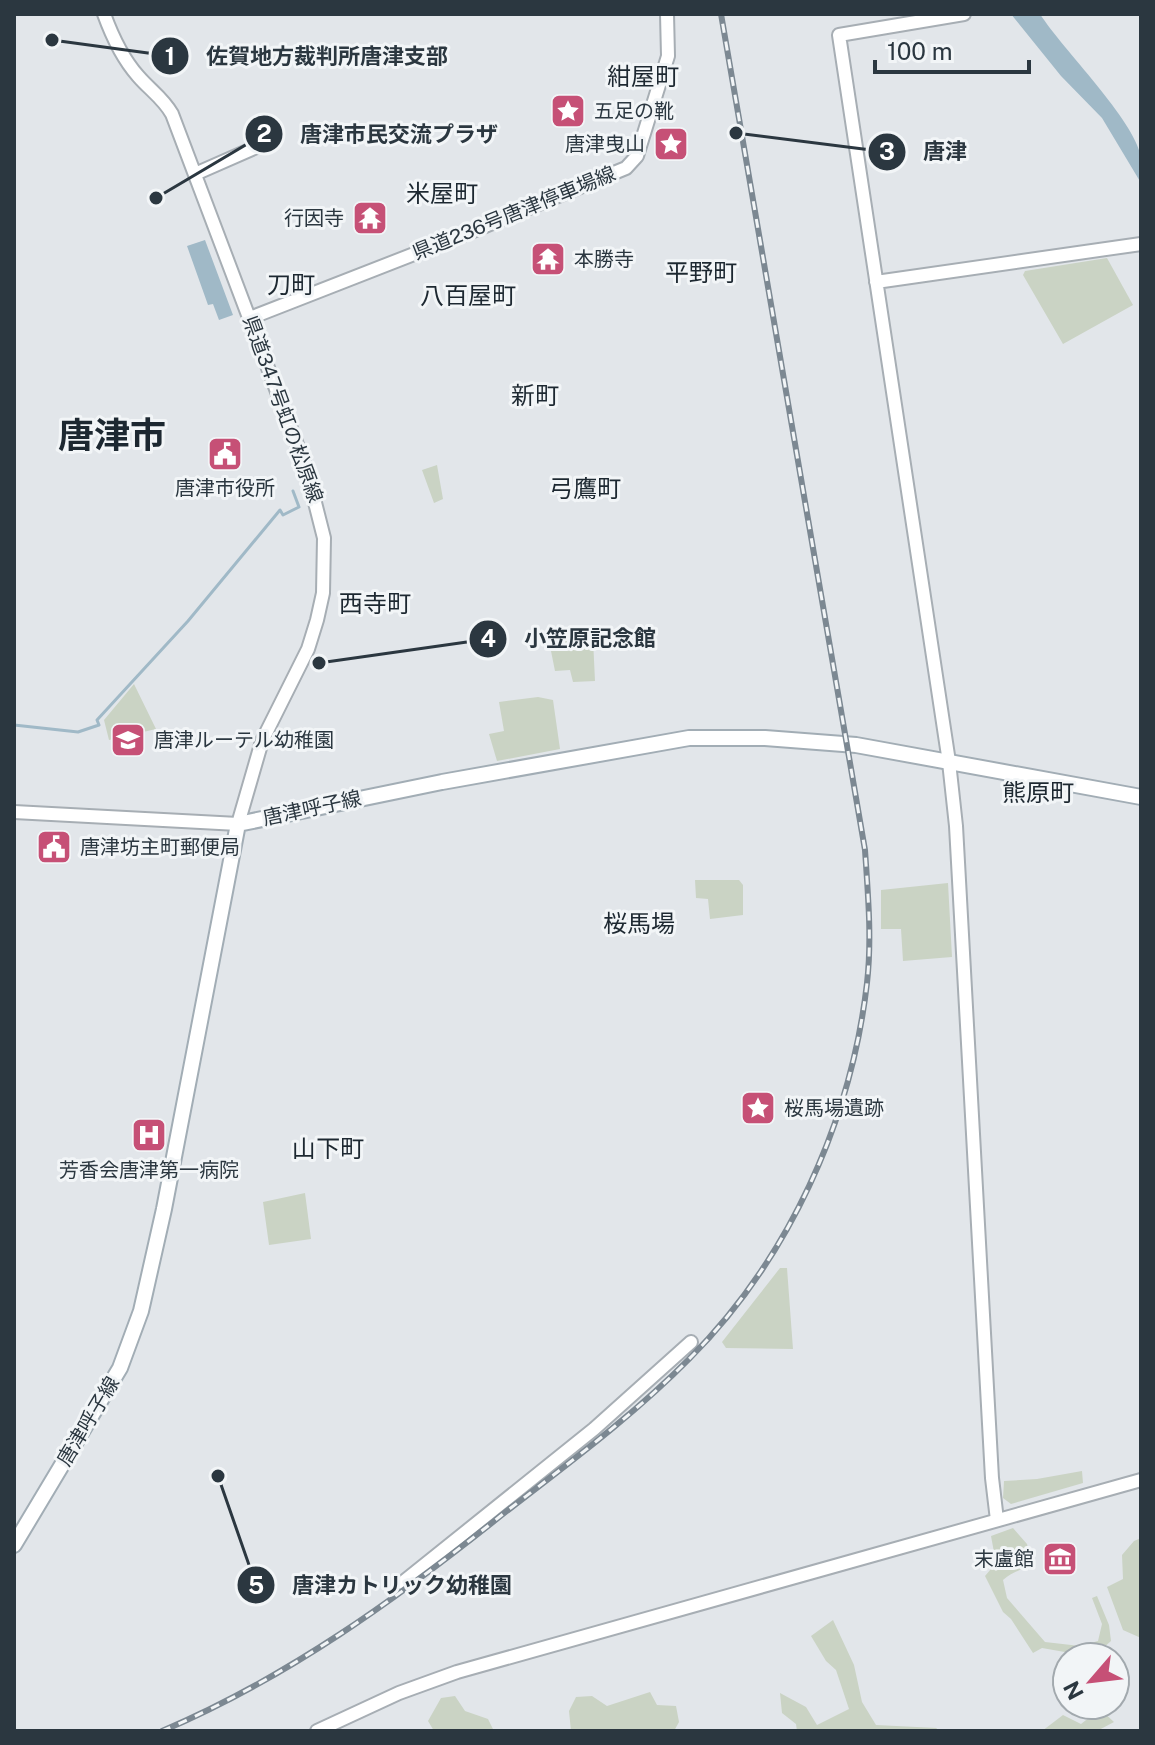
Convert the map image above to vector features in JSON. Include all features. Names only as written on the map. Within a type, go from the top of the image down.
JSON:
[{"type":"main road","name":"唐津呼子線","points":[[14,1545],[120,1368],[141,1311],[164,1209],[238,824],[442,782],[689,738],[765,738],[835,743],[1141,797]]},
{"type":"street","name":"県道347号虹の松原線","points":[[104,14],[122,55],[138,77],[164,100],[172,114],[315,494],[324,538],[325,562],[317,620],[308,649],[262,741],[238,824]]},
{"type":"street","name":"県道236号唐津停車場線","points":[[250,318],[626,168],[637,156],[668,56],[667,14]]},
{"type":"street","points":[[964,14],[839,35],[949,762],[956,826],[992,1478],[997,1520]]},
{"type":"street","points":[[195,174],[268,142]]},
{"type":"street","points":[[876,282],[1141,244]]},
{"type":"street","points":[[14,812],[238,824]]},
{"type":"street","points":[[402,1583],[594,1429],[691,1342]]},
{"type":"street","points":[[317,1731],[399,1693],[457,1672],[1141,1480]]},
{"type":"green space","points":[[1107,258],[1133,305],[1063,344],[1023,275],[1025,271]]},
{"type":"green space","points":[[437,465],[443,499],[434,503],[422,470]]},
{"type":"green space","points":[[593,639],[595,681],[573,682],[570,670],[555,671],[549,641]]},
{"type":"green space","points":[[134,684],[156,729],[109,740],[104,720]]},
{"type":"green space","points":[[538,697],[553,700],[560,749],[497,761],[489,734],[504,731],[499,702]]},
{"type":"green space","points":[[695,880],[739,880],[743,885],[743,915],[710,919],[708,899],[696,898]]},
{"type":"green space","points":[[948,883],[952,957],[903,961],[901,929],[881,929],[881,890]]},
{"type":"green space","points":[[305,1193],[311,1239],[269,1245],[263,1202]]},
{"type":"green space","points":[[780,1268],[787,1268],[793,1349],[726,1348],[722,1342]]},
{"type":"green space","points":[[1082,1471],[1083,1483],[1011,1504],[1003,1498],[1004,1481]]},
{"type":"green space","points":[[1013,1528],[1027,1544],[1031,1563],[1003,1580],[1007,1598],[1045,1642],[1051,1643],[1051,1650],[1042,1648],[1033,1653],[1003,1612],[985,1576],[996,1563],[991,1536]]},
{"type":"green space","points":[[1141,1538],[1141,1638],[1123,1630],[1107,1587],[1123,1579],[1122,1555],[1134,1541]]},
{"type":"green space","points":[[1097,1596],[1109,1625],[1111,1641],[1098,1641],[1102,1624],[1092,1598]]},
{"type":"green space","points":[[833,1620],[854,1665],[862,1702],[876,1725],[937,1728],[935,1731],[797,1731],[796,1724],[782,1713],[780,1693],[806,1707],[817,1725],[849,1709],[836,1670],[826,1661],[811,1636]]},
{"type":"green space","points":[[650,1692],[657,1705],[676,1706],[679,1722],[674,1731],[571,1731],[569,1711],[576,1697],[592,1696],[607,1706]]},
{"type":"green space","points":[[455,1696],[465,1711],[488,1719],[494,1731],[434,1731],[428,1721],[441,1698]]},
{"type":"green space","points":[[1055,1721],[1081,1724],[1085,1721],[1114,1722],[1097,1731],[1042,1731]]},
{"type":"water","points":[[1011,14],[1040,14],[1112,105],[1136,141],[1141,157],[1141,183],[1102,118],[1061,76]]},
{"type":"water","points":[[205,240],[233,315],[219,320],[213,304],[208,305],[187,246]]},
{"type":"waterway","points":[[14,725],[78,732],[99,725],[97,720],[188,621],[280,510],[283,515],[299,507],[293,491]]},
{"type":"railway","points":[[162,1731],[253,1687],[382,1606],[575,1458],[668,1380],[724,1320],[756,1278],[785,1233],[830,1137],[859,1035],[867,983],[869,917],[865,850],[721,14]]},
{"type":"place","name":"佐賀地方裁判所唐津支部","points":[[52,40]]},
{"type":"place","name":"五足の靴","points":[[568,111]]},
{"type":"place","name":"唐津","points":[[736,133]]},
{"type":"place","name":"唐津曳山","points":[[671,144]]},
{"type":"place","name":"唐津市民交流プラザ","points":[[156,198]]},
{"type":"place","name":"行因寺","points":[[370,218]]},
{"type":"place","name":"本勝寺","points":[[548,259]]},
{"type":"place","name":"唐津市役所","points":[[225,454]]},
{"type":"place","name":"小笠原記念館","points":[[319,663]]},
{"type":"place","name":"唐津ルーテル幼稚園","points":[[128,740]]},
{"type":"place","name":"唐津坊主町郵便局","points":[[54,847]]},
{"type":"place","name":"桜馬場遺跡","points":[[758,1108]]},
{"type":"place","name":"芳香会唐津第一病院","points":[[149,1135]]},
{"type":"place","name":"唐津カトリック幼稚園","points":[[218,1476]]},
{"type":"place","name":"末盧館","points":[[1060,1559]]},
{"type":"district","name":"紺屋町","points":[[643,77]]},
{"type":"district","name":"米屋町","points":[[442,194]]},
{"type":"district","name":"平野町","points":[[701,273]]},
{"type":"district","name":"刀町","points":[[291,285]]},
{"type":"district","name":"八百屋町","points":[[468,296]]},
{"type":"district","name":"新町","points":[[535,396]]},
{"type":"district","name":"唐津市","points":[[112,435]]},
{"type":"district","name":"弓鷹町","points":[[585,489]]},
{"type":"district","name":"西寺町","points":[[375,604]]},
{"type":"district","name":"熊原町","points":[[1038,793]]},
{"type":"district","name":"桜馬場","points":[[639,924]]},
{"type":"district","name":"山下町","points":[[328,1149]]}]
